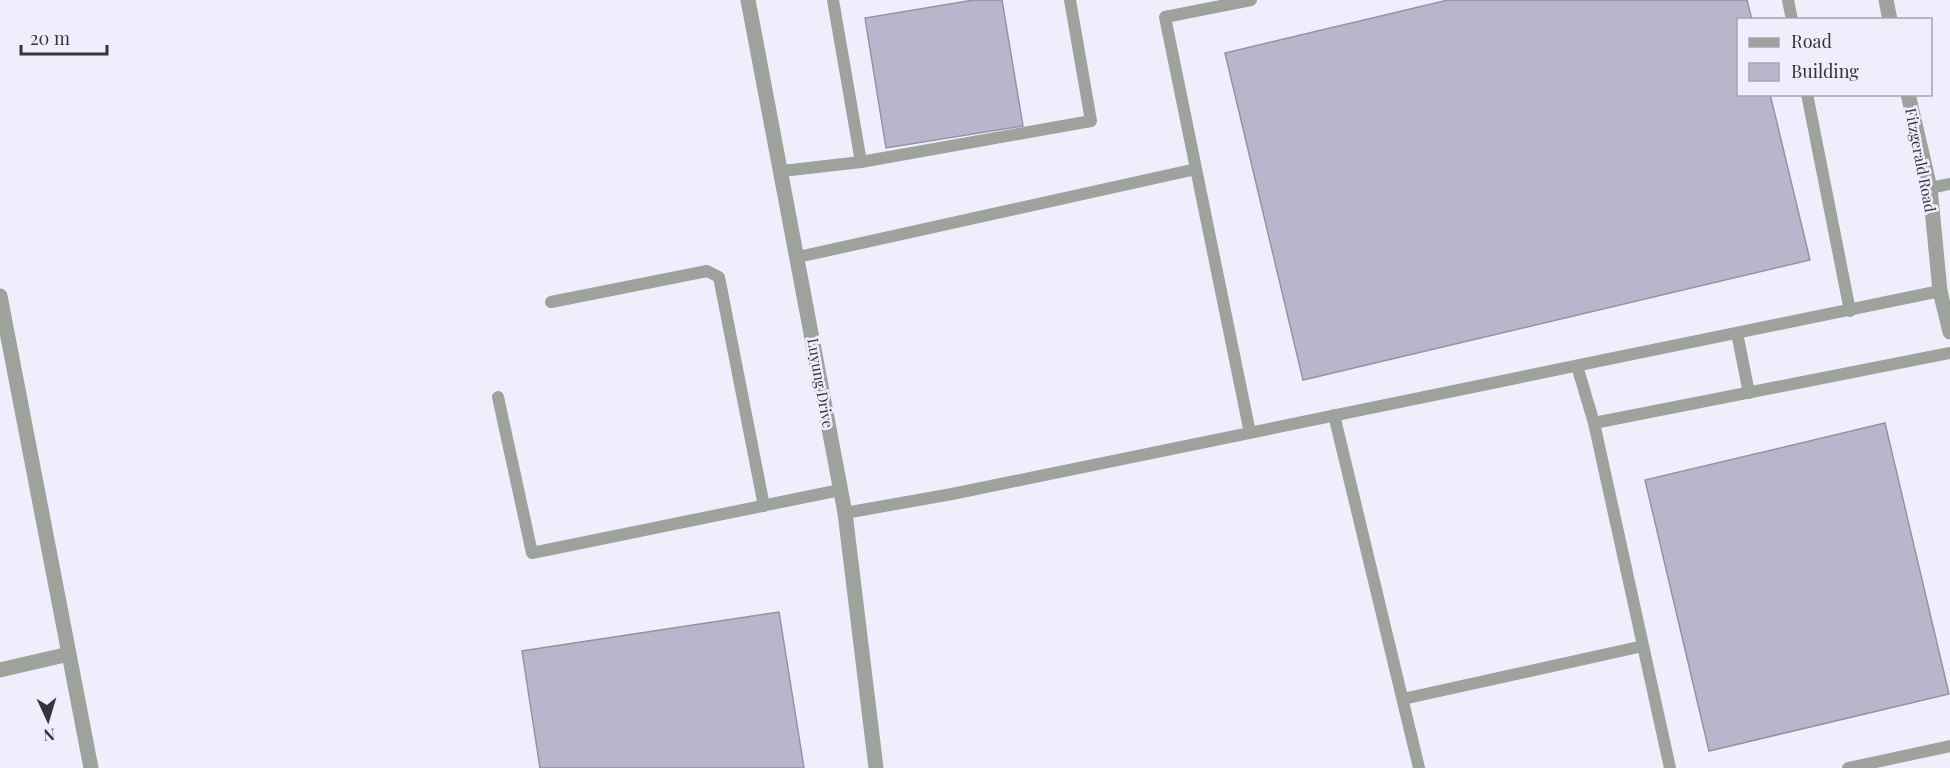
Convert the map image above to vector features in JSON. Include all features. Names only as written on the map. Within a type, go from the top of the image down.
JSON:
[{"type":"street","name":"Luyung Drive","points":[[748,0],[845,513],[876,768]]},
{"type":"street","points":[[1886,0],[1890,18]]},
{"type":"street","name":"Fitzgerald Road","points":[[1908,96],[1930,188],[1940,291],[1950,332]]},
{"type":"street","points":[[0,300],[91,768]]},
{"type":"street","points":[[0,670],[69,654]]},
{"type":"lane","points":[[835,0],[861,162]]},
{"type":"lane","points":[[782,171],[861,162],[1091,121],[1070,0]]},
{"type":"lane","points":[[1250,433],[1165,17],[1251,0]]},
{"type":"lane","points":[[1788,0],[1792,18]]},
{"type":"lane","points":[[1807,96],[1850,311]]},
{"type":"lane","points":[[798,257],[1196,168]]},
{"type":"lane","points":[[1930,188],[1950,184]]},
{"type":"lane","points":[[551,302],[707,271],[719,277],[764,506]]},
{"type":"lane","points":[[845,513],[963,492],[1940,291]]},
{"type":"lane","points":[[1737,333],[1749,393]]},
{"type":"lane","points":[[1593,423],[1950,353]]},
{"type":"lane","points":[[1577,366],[1593,423],[1670,768]]},
{"type":"lane","points":[[498,397],[532,553],[840,490]]},
{"type":"lane","points":[[1334,415],[1419,768]]},
{"type":"lane","points":[[1403,699],[1643,646]]},
{"type":"lane","points":[[1848,768],[1950,746]]},
{"type":"building","points":[[974,0],[1002,0],[1023,126],[886,148],[865,18]]},
{"type":"building","points":[[1448,0],[1747,0],[1752,18],[1737,18],[1737,96],[1770,96],[1810,260],[1303,380],[1225,53]]},
{"type":"building","points":[[1885,423],[1949,694],[1709,751],[1645,480]]},
{"type":"building","points":[[779,612],[804,768],[540,768],[522,651]]}]
